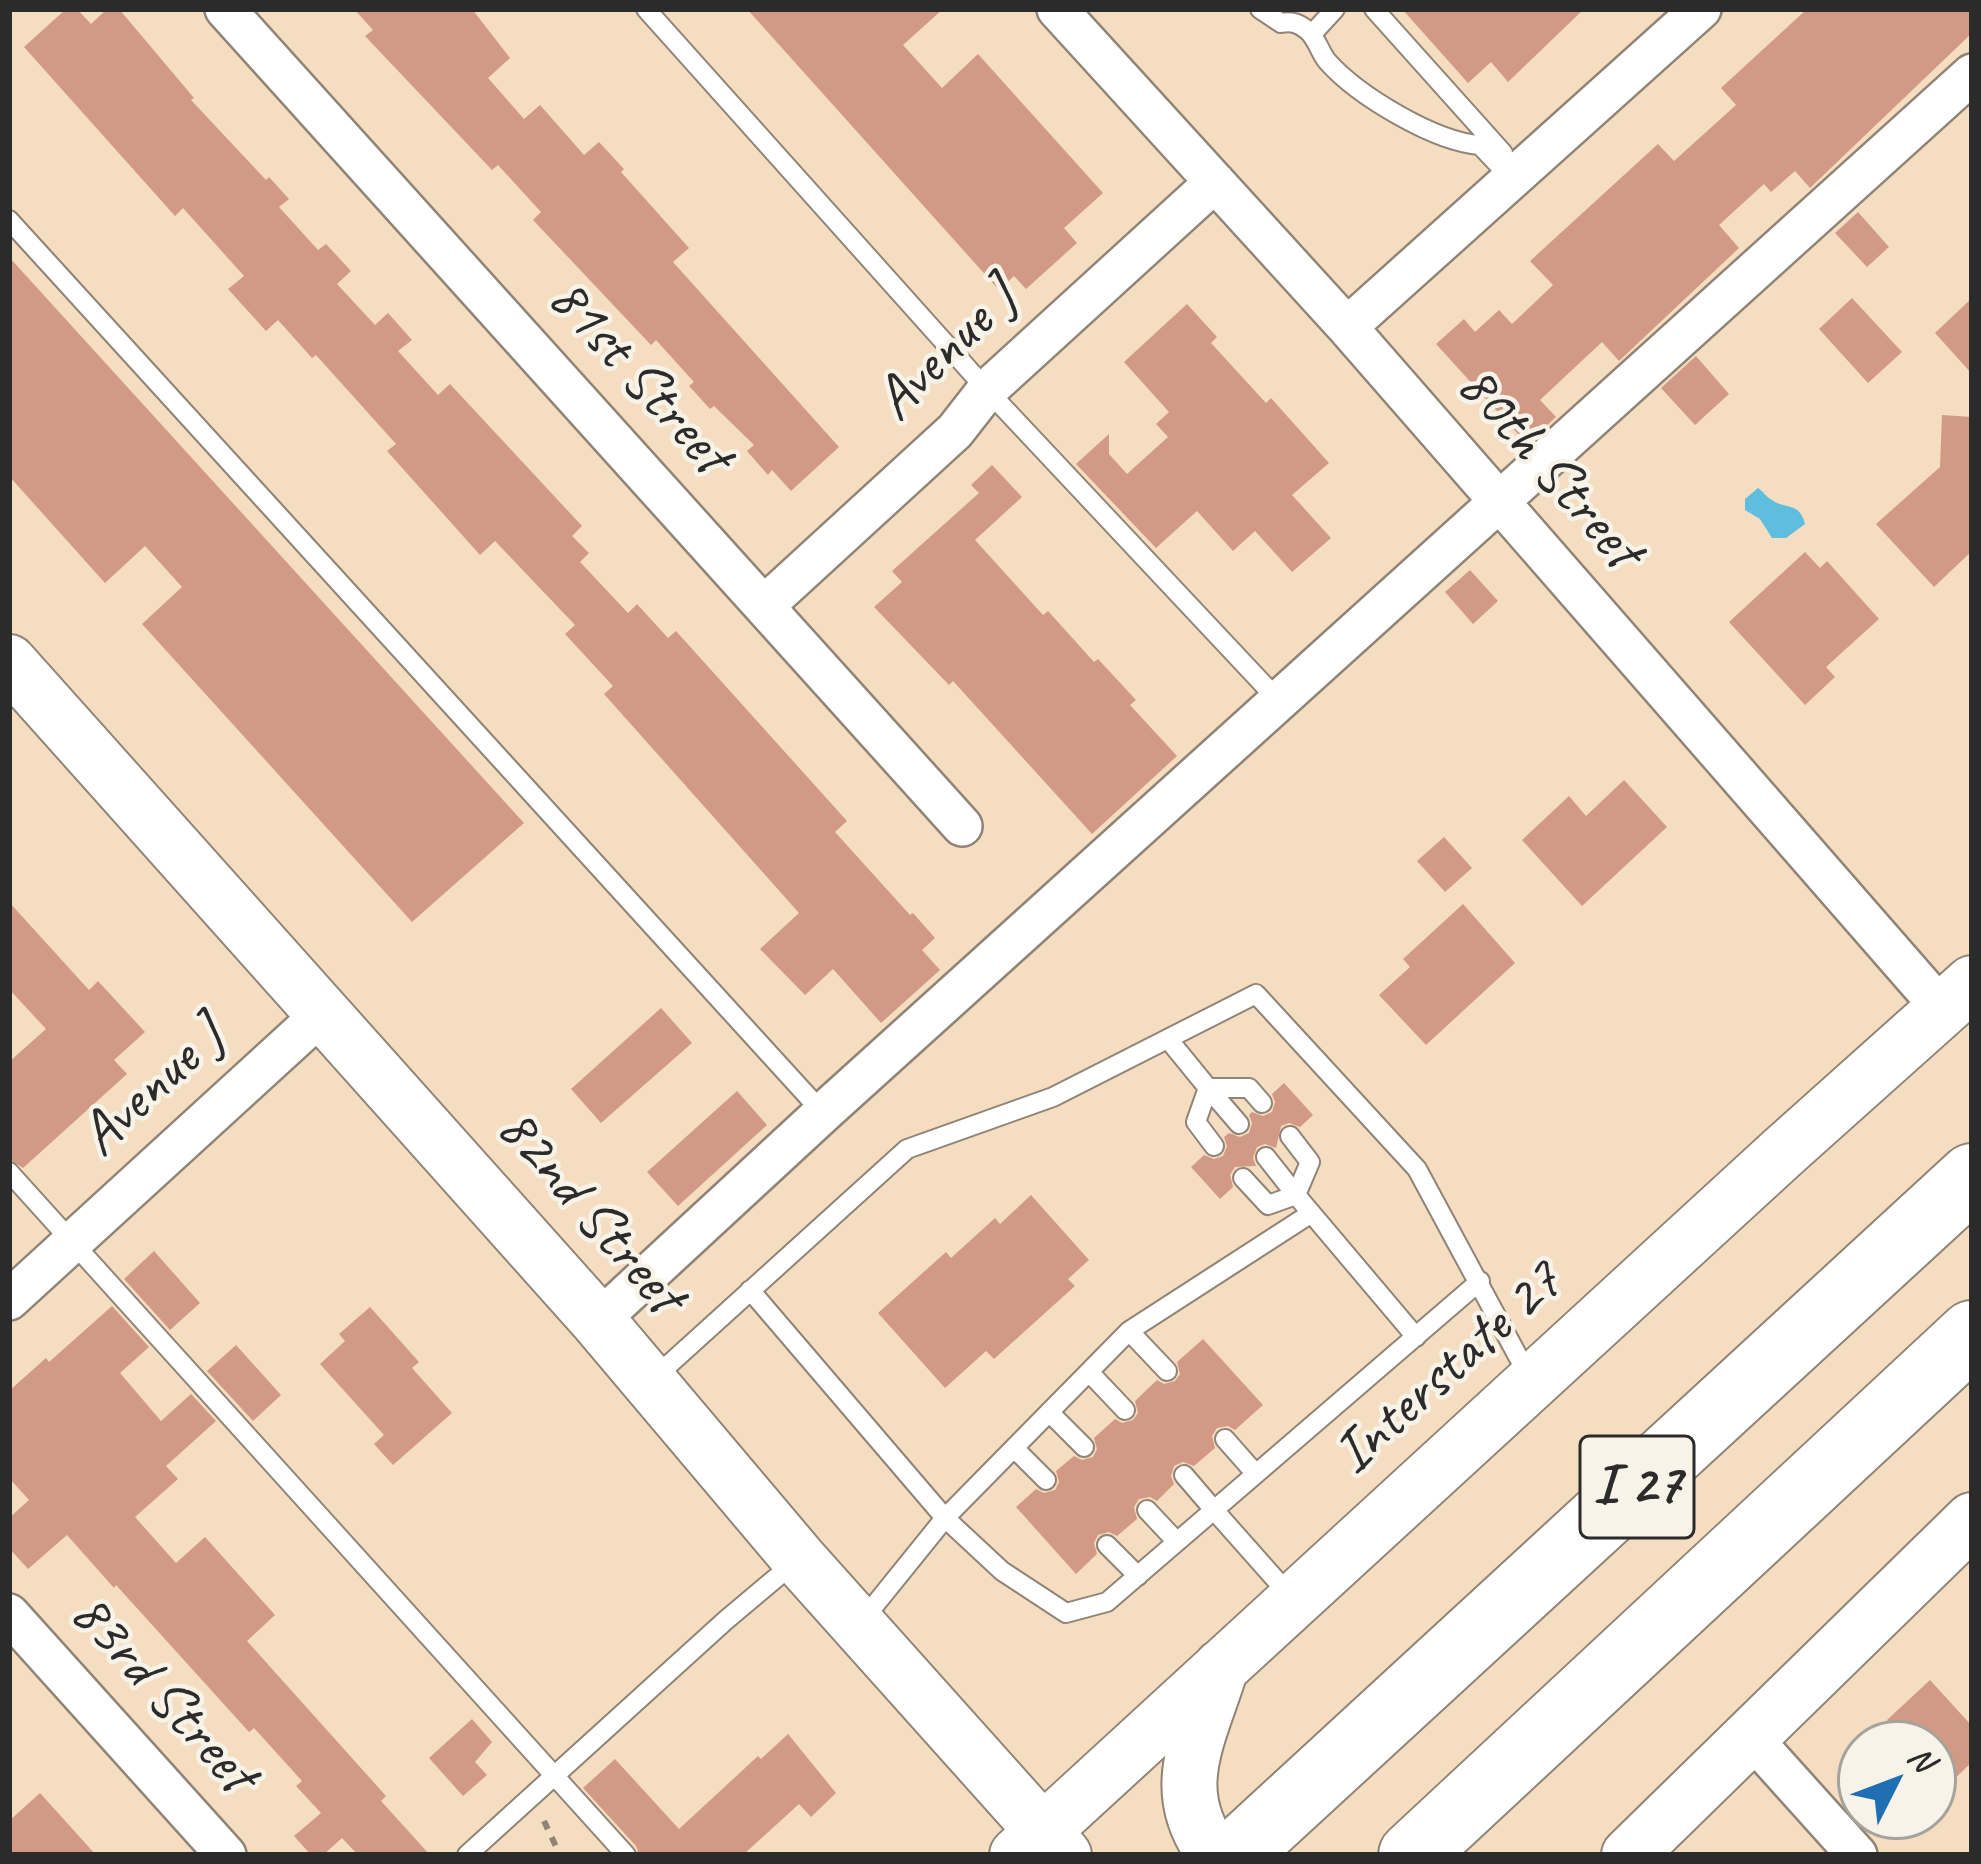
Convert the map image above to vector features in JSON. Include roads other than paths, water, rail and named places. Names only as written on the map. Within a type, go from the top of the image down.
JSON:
[{"type":"highway","name":"I 27","points":[[1235,1855],[1972,1177]]},
{"type":"highway","name":"I 27","points":[[1412,1855],[1972,1334]]},
{"type":"main road","name":"82nd Street","points":[[9,662],[598,1321],[1041,1847]]},
{"type":"main road","name":"Interstate 27","points":[[1041,1847],[1222,1665],[1957,997]]},
{"type":"main road","points":[[1629,1855],[1972,1520]]},
{"type":"main road","points":[[1215,1855],[1192,1818],[1187,1800],[1190,1770],[1222,1665]]},
{"type":"street","name":"81st Street","points":[[225,9],[962,826]]},
{"type":"street","name":"80th Street","points":[[1057,9],[1347,327],[1499,503],[1957,997]]},
{"type":"street","points":[[1347,327],[1701,9]]},
{"type":"street","points":[[598,1321],[1972,74]]},
{"type":"street","name":"Avenue J","points":[[764,606],[955,431],[987,390],[1215,182]]},
{"type":"street","name":"Avenue J","points":[[9,1300],[324,1012]]},
{"type":"street","name":"83rd Street","points":[[9,1614],[226,1855]]},
{"type":"street","points":[[1750,1736],[1857,1855]]},
{"type":"lane","points":[[646,9],[987,390],[1279,701]]},
{"type":"lane","points":[[1260,9],[1312,34],[1329,62],[1383,106],[1457,144],[1480,145],[1516,175]]},
{"type":"lane","points":[[1312,34],[1335,9]]},
{"type":"lane","points":[[1374,9],[1516,175]]},
{"type":"lane","points":[[9,220],[823,1113]]},
{"type":"lane","points":[[650,1382],[907,1150],[1053,1096],[1256,994],[1417,1169],[1532,1383]]},
{"type":"lane","points":[[1168,1039],[1239,1124]]},
{"type":"lane","points":[[1208,1088],[1249,1088],[1262,1103]]},
{"type":"lane","points":[[1208,1088],[1196,1122],[1214,1146]]},
{"type":"lane","points":[[1243,1178],[1268,1205],[1296,1195],[1310,1162],[1290,1136]]},
{"type":"lane","points":[[1266,1157],[1415,1336]]},
{"type":"lane","points":[[9,1172],[626,1855]]},
{"type":"lane","points":[[858,1625],[945,1518],[1129,1331],[1310,1214]]},
{"type":"lane","points":[[750,1289],[945,1518],[1002,1571],[1066,1613],[1107,1602],[1480,1281]]},
{"type":"lane","points":[[1129,1331],[1167,1372]]},
{"type":"lane","points":[[1089,1372],[1125,1410]]},
{"type":"lane","points":[[1049,1412],[1084,1447]]},
{"type":"lane","points":[[1226,1439],[1255,1473]]},
{"type":"lane","points":[[1014,1448],[1046,1480]]},
{"type":"lane","points":[[1184,1475],[1294,1600]]},
{"type":"lane","points":[[1147,1510],[1177,1541]]},
{"type":"lane","points":[[1107,1545],[1138,1576]]},
{"type":"lane","points":[[467,1855],[799,1559]]},
{"type":"water","points":[[1758,488],[1777,503],[1796,509],[1805,524],[1786,538],[1772,538],[1760,519],[1745,510],[1745,499]]}]
